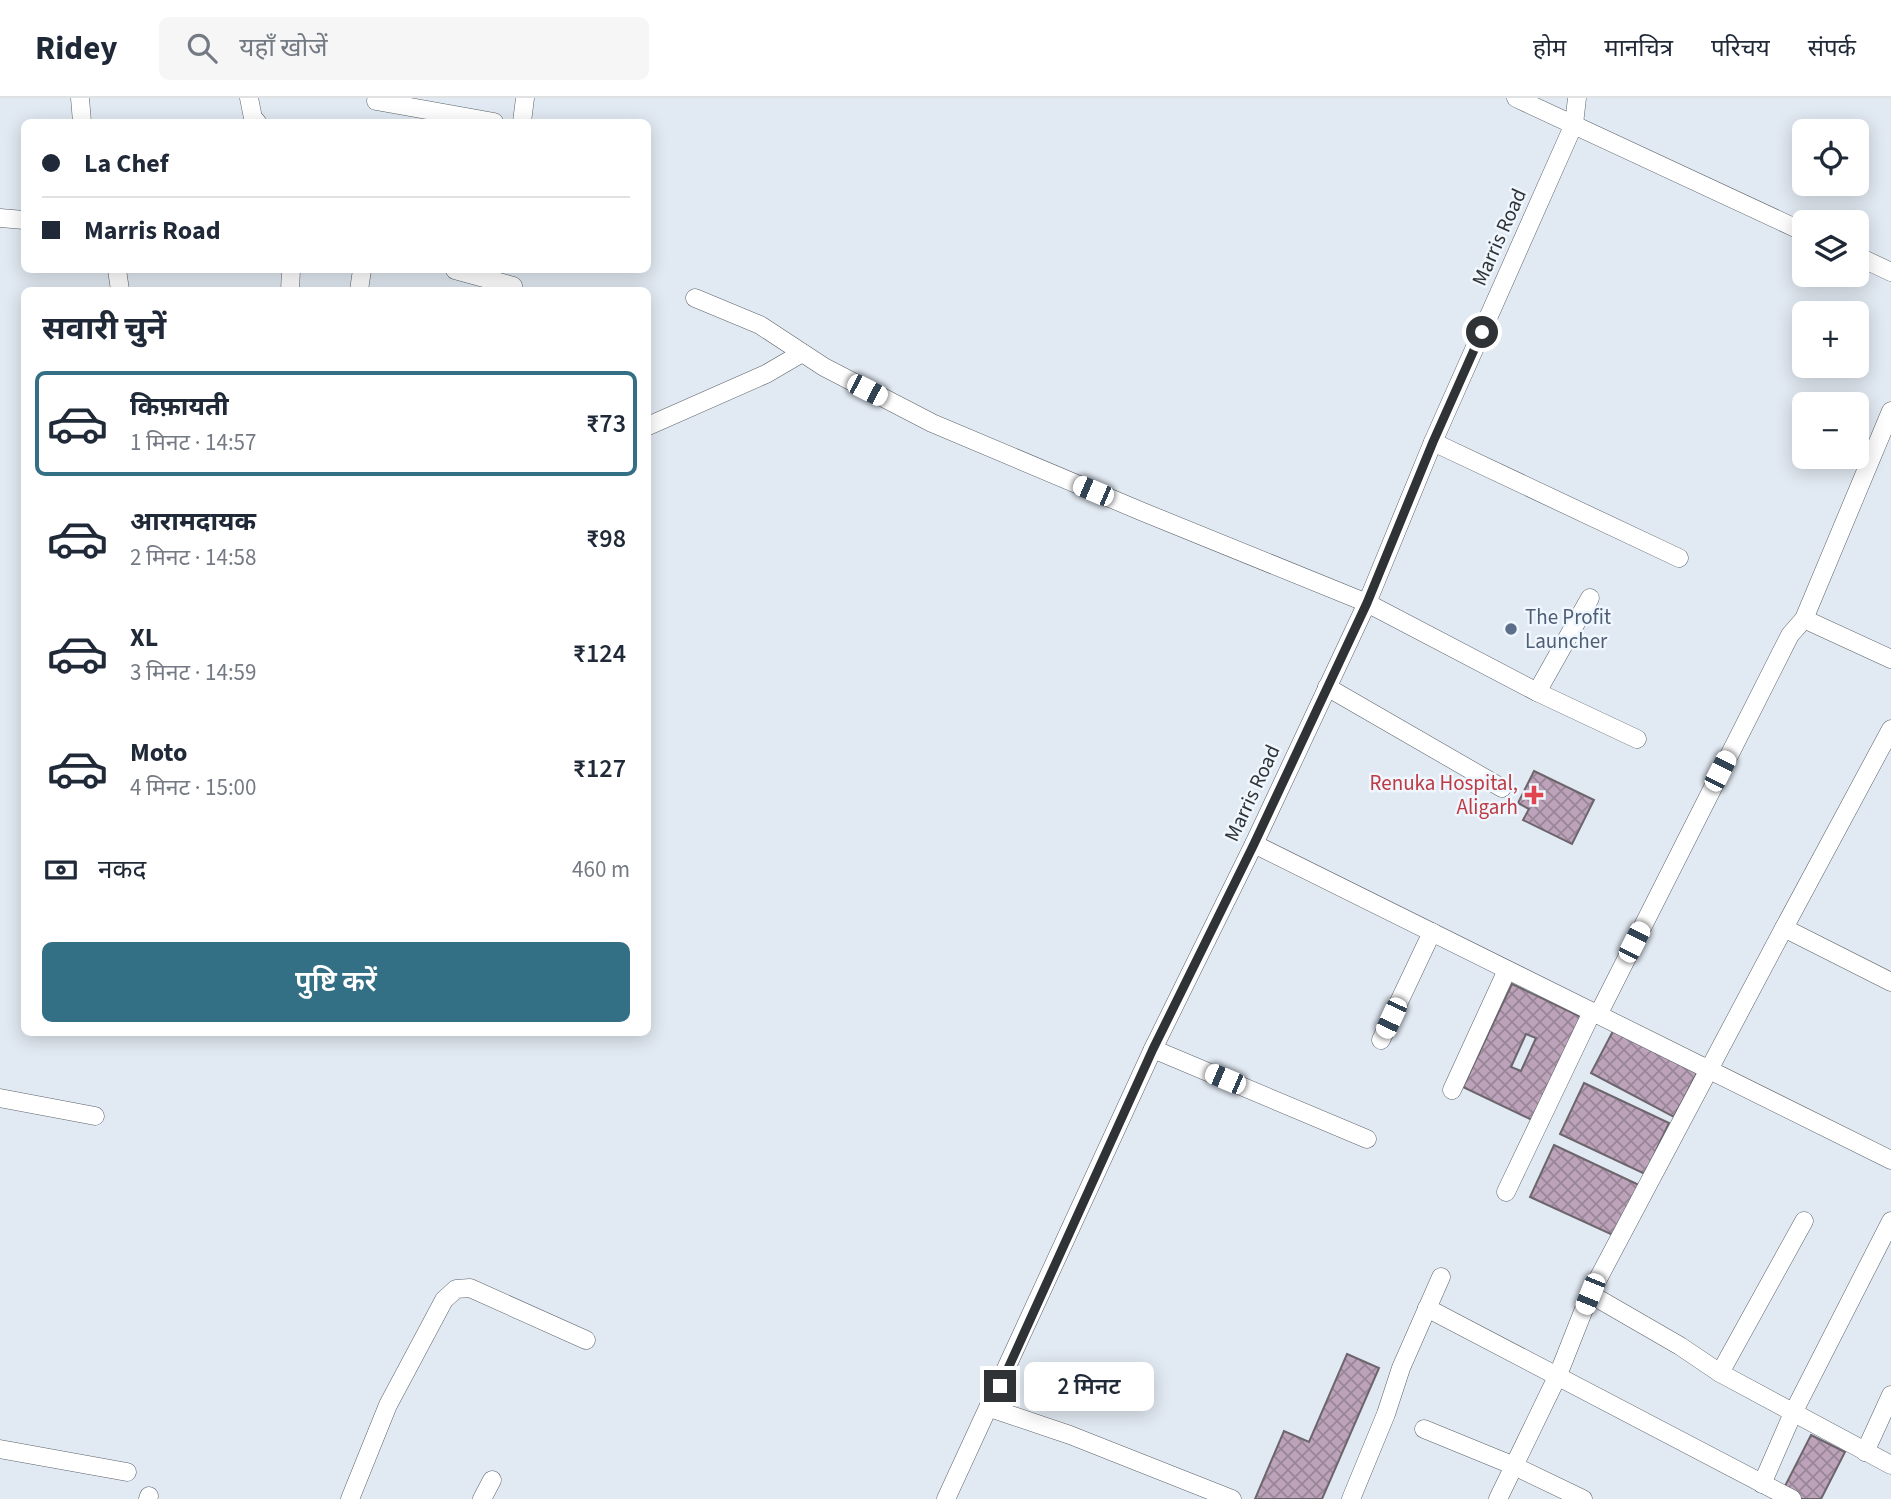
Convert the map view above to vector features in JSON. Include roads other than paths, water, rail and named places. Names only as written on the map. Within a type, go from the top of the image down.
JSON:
[{"type":"street","points":[[80,98],[82,119]]},
{"type":"street","points":[[249,98],[256,119]]},
{"type":"street","points":[[522,119],[525,98]]},
{"type":"street","points":[[1516,98],[1792,226]]},
{"type":"street","name":"Marris Road","points":[[946,1499],[1153,1049],[1254,844],[1367,603],[1433,442],[1574,124],[1577,98]]},
{"type":"street","points":[[376,101],[477,119]]},
{"type":"street","points":[[0,218],[21,220]]},
{"type":"street","points":[[1869,262],[1891,272]]},
{"type":"street","points":[[470,273],[513,282]]},
{"type":"street","points":[[695,298],[760,325],[824,367],[932,423],[1367,603],[1537,692],[1636,739]]},
{"type":"street","points":[[651,425],[766,374],[803,353]]},
{"type":"street","points":[[1506,1192],[1595,1013],[1784,648],[1804,619],[1891,411]]},
{"type":"street","points":[[1433,442],[1679,558]]},
{"type":"street","points":[[1537,692],[1590,598]]},
{"type":"street","points":[[1804,619],[1891,659]]},
{"type":"street","points":[[1327,687],[1502,788]]},
{"type":"street","points":[[1498,1499],[1558,1375],[1590,1294],[1891,729]]},
{"type":"street","points":[[1254,844],[1891,1160]]},
{"type":"street","points":[[1784,928],[1891,982]]},
{"type":"street","points":[[1381,1040],[1432,932]]},
{"type":"street","points":[[1452,1090],[1507,970]]},
{"type":"street","points":[[1153,1049],[1367,1139]]},
{"type":"street","points":[[0,1098],[95,1116]]},
{"type":"street","points":[[1720,1374],[1804,1221]]},
{"type":"street","points":[[1762,1484],[1793,1413],[1891,1221]]},
{"type":"street","points":[[1350,1499],[1386,1414],[1401,1368],[1441,1277]]},
{"type":"street","points":[[350,1499],[388,1405],[444,1300],[456,1289],[470,1288],[586,1340]]},
{"type":"street","points":[[1590,1294],[1680,1346],[1720,1374],[1891,1465]]},
{"type":"street","points":[[1427,1308],[1792,1499]]},
{"type":"street","points":[[1865,1452],[1891,1395]]},
{"type":"street","points":[[990,1408],[1070,1435],[1232,1499]]},
{"type":"street","points":[[1424,1429],[1513,1465],[1583,1499]]},
{"type":"street","points":[[0,1449],[127,1472]]},
{"type":"street","points":[[482,1499],[492,1479]]},
{"type":"place","name":"The Profit Launcher","points":[[1511,629]]},
{"type":"place","name":"Renuka Hospital, Aligarh","points":[[1534,795]]}]
